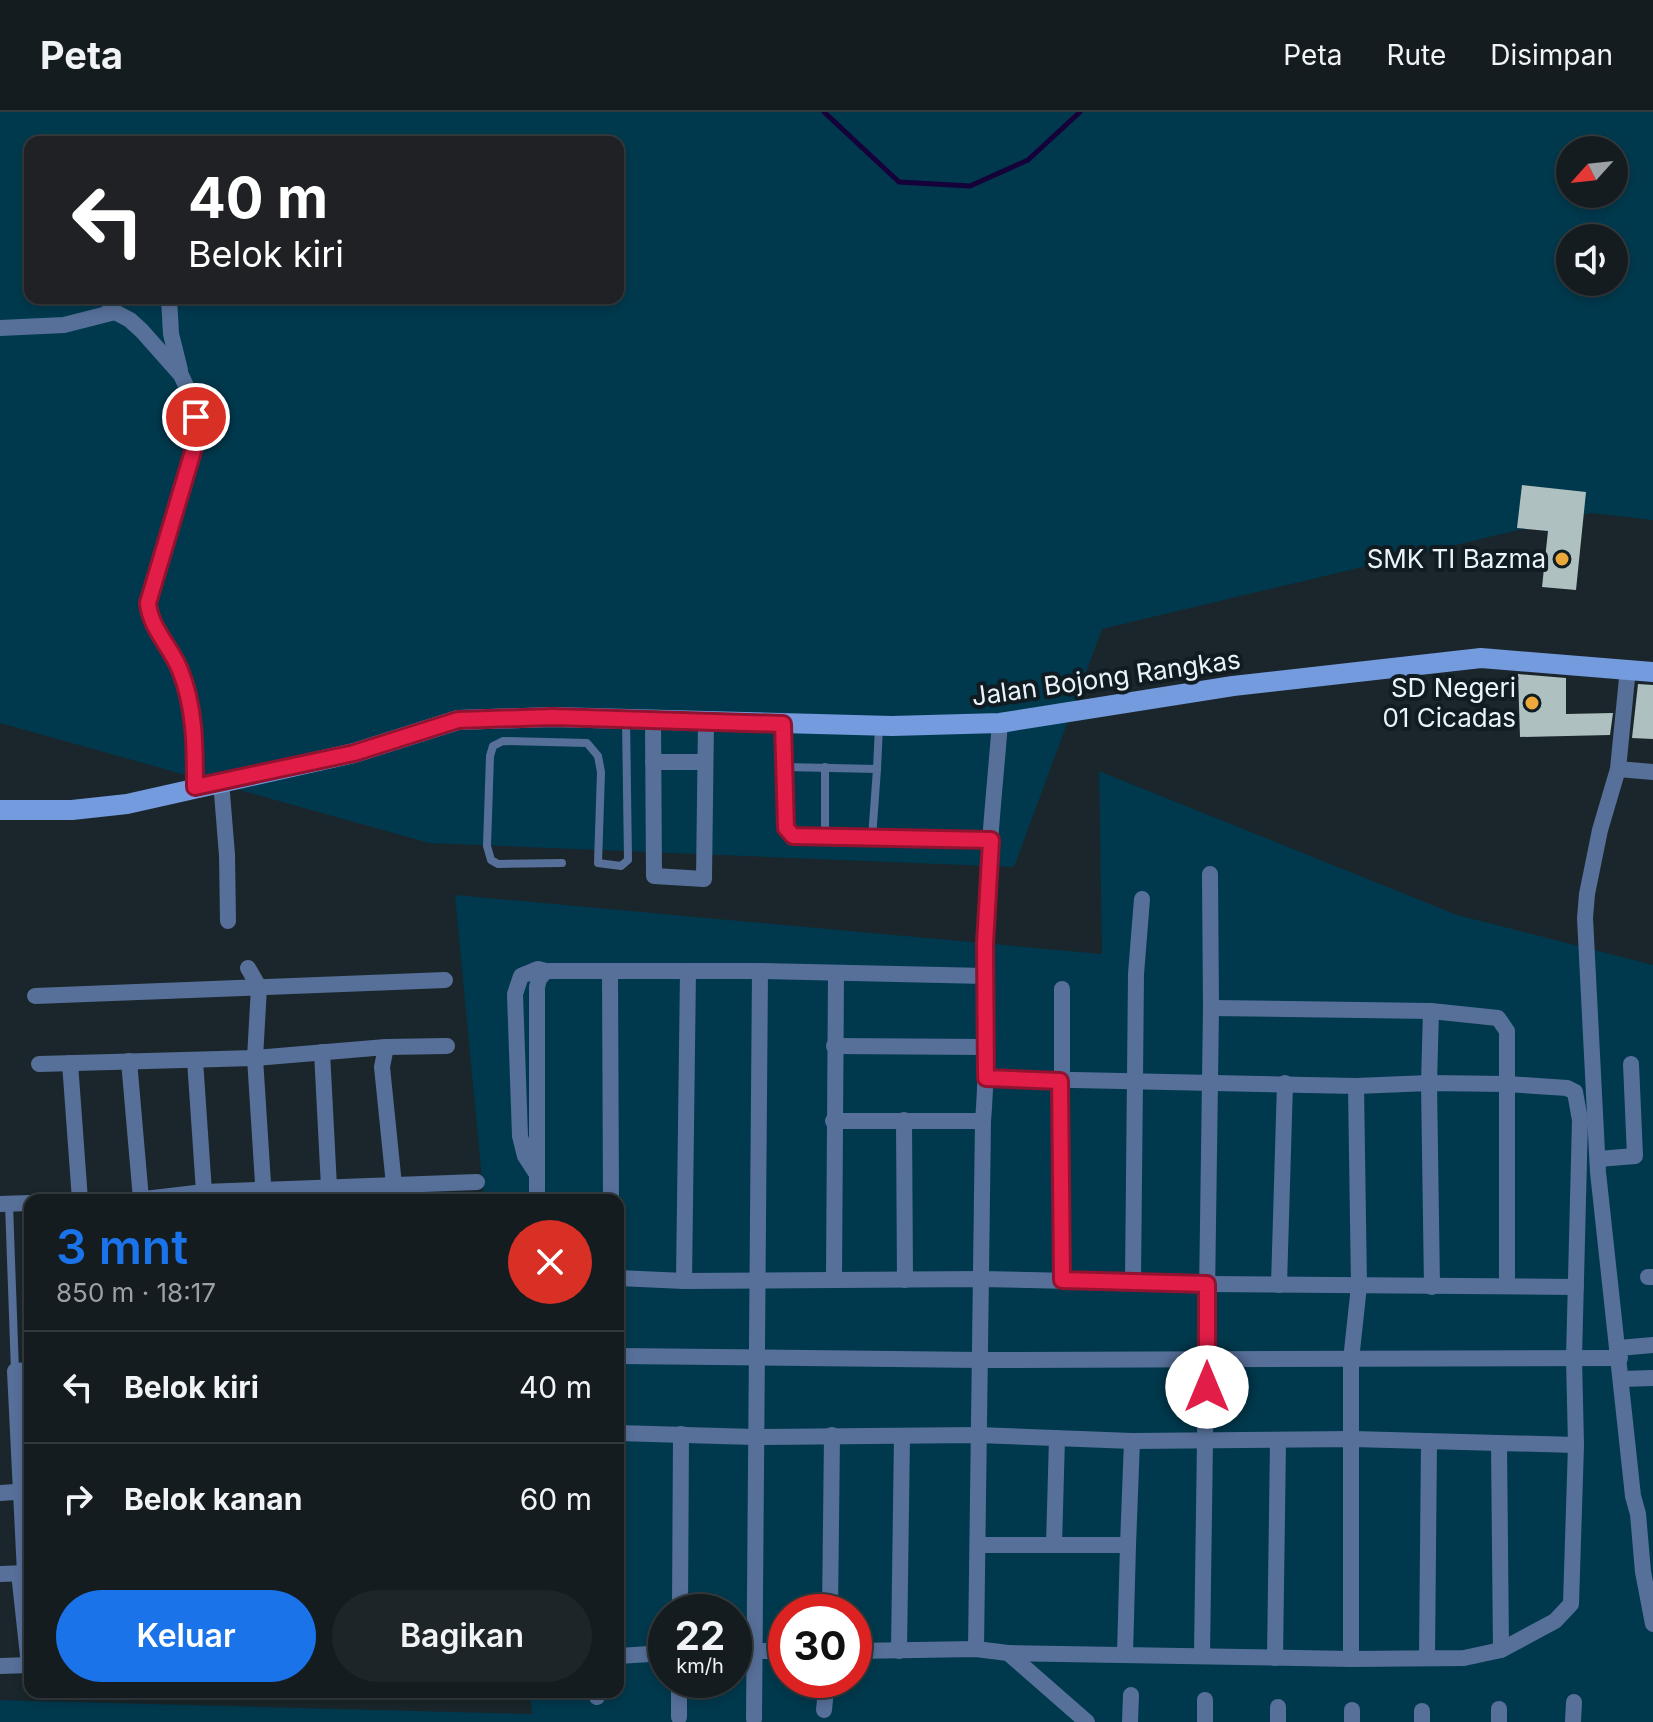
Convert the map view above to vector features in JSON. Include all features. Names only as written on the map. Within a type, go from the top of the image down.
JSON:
[{"type":"main road","name":"Jalan Bojong Rangkas","points":[[0,810],[72,810],[127,804],[354,753],[458,720],[520,717],[879,726],[1000,723],[1233,686],[1481,658],[1653,672]]},
{"type":"street","points":[[170,304],[174,350],[194,403],[194,448],[148,603],[152,622],[171,652],[186,688],[195,738],[195,787]]},
{"type":"street","points":[[0,328],[64,325],[110,305],[142,331],[181,375]]},
{"type":"street","points":[[1628,668],[1618,769],[1600,830],[1585,918],[1598,1159],[1637,1530],[1653,1624]]},
{"type":"street","points":[[653,719],[654,876],[704,879],[706,721]]},
{"type":"street","points":[[976,1649],[986,1078],[985,944],[1000,723]]},
{"type":"street","points":[[653,762],[705,762]]},
{"type":"street","points":[[1618,769],[1653,772]]},
{"type":"street","points":[[221,781],[228,921]]},
{"type":"street","points":[[1202,1655],[1210,874]]},
{"type":"street","points":[[1133,1281],[1136,974],[1142,899]]},
{"type":"street","points":[[248,968],[259,987],[255,1058],[263,1194]]},
{"type":"street","points":[[537,1194],[537,987],[546,971],[760,971],[986,976]]},
{"type":"street","points":[[610,971],[611,1194]]},
{"type":"street","points":[[684,1281],[688,971]]},
{"type":"street","points":[[754,1719],[760,971]]},
{"type":"street","points":[[834,1278],[836,974]]},
{"type":"street","points":[[35,996],[445,980]]},
{"type":"street","points":[[1062,989],[1062,1280]]},
{"type":"street","points":[[1211,1008],[1431,1011],[1498,1018],[1507,1031],[1507,1286]]},
{"type":"street","points":[[1431,1011],[1432,1287]]},
{"type":"street","points":[[39,1064],[255,1058],[386,1047],[447,1046]]},
{"type":"street","points":[[834,1046],[985,1047]]},
{"type":"street","points":[[386,1047],[382,1067],[394,1185]]},
{"type":"street","points":[[322,1052],[329,1187]]},
{"type":"street","points":[[195,1060],[204,1192]]},
{"type":"street","points":[[129,1061],[139,1194]]},
{"type":"street","points":[[70,1063],[80,1194]]},
{"type":"street","points":[[1598,1159],[1635,1156],[1631,1064]]},
{"type":"street","points":[[872,1651],[976,1649],[1008,1653],[1275,1658],[1464,1658],[1501,1650],[1555,1621],[1571,1604],[1580,1151],[1579,1103],[1575,1092],[1567,1088],[1507,1084],[1356,1086],[986,1078]]},
{"type":"street","points":[[1279,1285],[1285,1083]]},
{"type":"street","points":[[1351,1659],[1351,1360],[1359,1286],[1356,1086]]},
{"type":"street","points":[[904,1120],[905,1280]]},
{"type":"street","points":[[833,1121],[983,1121]]},
{"type":"street","points":[[271,1194],[329,1187],[477,1182]]},
{"type":"street","points":[[188,1194],[243,1194]]},
{"type":"street","points":[[4,1204],[24,1203]]},
{"type":"street","points":[[624,1278],[684,1281],[982,1279],[1576,1287]]},
{"type":"street","points":[[624,1356],[981,1360],[1574,1358],[1653,1345]]},
{"type":"street","points":[[23,1370],[24,1410]]},
{"type":"street","points":[[1622,1379],[1653,1378]]},
{"type":"street","points":[[624,1433],[754,1437],[978,1435],[1132,1441],[1353,1439],[1576,1445]]},
{"type":"street","points":[[680,1594],[681,1434]]},
{"type":"street","points":[[830,1594],[832,1435]]},
{"type":"street","points":[[899,1651],[902,1436]]},
{"type":"street","points":[[1054,1544],[1057,1438]]},
{"type":"street","points":[[1125,1654],[1132,1441]]},
{"type":"street","points":[[1275,1658],[1278,1441]]},
{"type":"street","points":[[1427,1658],[1429,1441]]},
{"type":"street","points":[[1499,1444],[1501,1650]]},
{"type":"street","points":[[0,1493],[24,1491]]},
{"type":"street","points":[[978,1545],[1128,1545]]},
{"type":"street","points":[[0,1574],[24,1573]]},
{"type":"street","points":[[754,1651],[768,1651]]},
{"type":"street","points":[[1008,1653],[1087,1722]]},
{"type":"street","points":[[624,1656],[648,1654]]},
{"type":"street","points":[[0,1666],[24,1665]]},
{"type":"street","points":[[1130,1722],[1131,1695]]},
{"type":"street","points":[[679,1698],[679,1717]]},
{"type":"street","points":[[824,1710],[825,1698]]},
{"type":"street","points":[[1205,1700],[1205,1722]]},
{"type":"street","points":[[1573,1722],[1574,1702]]},
{"type":"lane","points":[[562,863],[498,864],[491,860],[487,846],[493,746],[503,741],[587,743],[598,756],[601,772],[598,863],[621,866],[628,860],[626,719]]},
{"type":"lane","points":[[783,724],[786,828],[793,836],[991,840]]},
{"type":"lane","points":[[872,838],[879,726]]},
{"type":"lane","points":[[784,767],[877,769]]},
{"type":"lane","points":[[825,767],[825,837]]},
{"type":"lane","points":[[4,1204],[23,1370]]},
{"type":"shaded area","points":[[0,112],[1653,112],[1653,520],[1590,513],[1102,629],[1014,867],[429,843],[0,723]]},
{"type":"shaded area","points":[[1099,771],[1457,915],[1653,965],[1653,1722],[0,1722],[0,1700],[532,1714],[531,1698],[624,1698],[624,1194],[483,1194],[455,895],[1102,954]]},
{"type":"building","name":"SMK TI Bazma","points":[[1522,485],[1586,492],[1576,590],[1542,587],[1548,531],[1517,528]]},
{"type":"building","name":"SD Negeri 01 Cicadas","points":[[1518,674],[1566,678],[1566,714],[1613,713],[1610,735],[1520,737]]},
{"type":"building","points":[[1638,684],[1653,685],[1653,739],[1632,738]]},
{"type":"waterway","points":[[824,112],[899,182],[970,186],[1028,160],[1080,112]]},
{"type":"place","name":"SMK TI Bazma","points":[[1562,559]]},
{"type":"place","name":"SD Negeri 01 Cicadas","points":[[1532,703]]},
{"type":"route","points":[[196,417],[194,448],[148,603],[152,622],[180,669],[186,688],[195,738],[195,787],[354,753],[458,720],[552,717],[783,724],[786,828],[793,836],[991,840],[985,944],[986,1078],[1060,1081],[1062,1280],[1207,1284],[1207,1387]]}]
